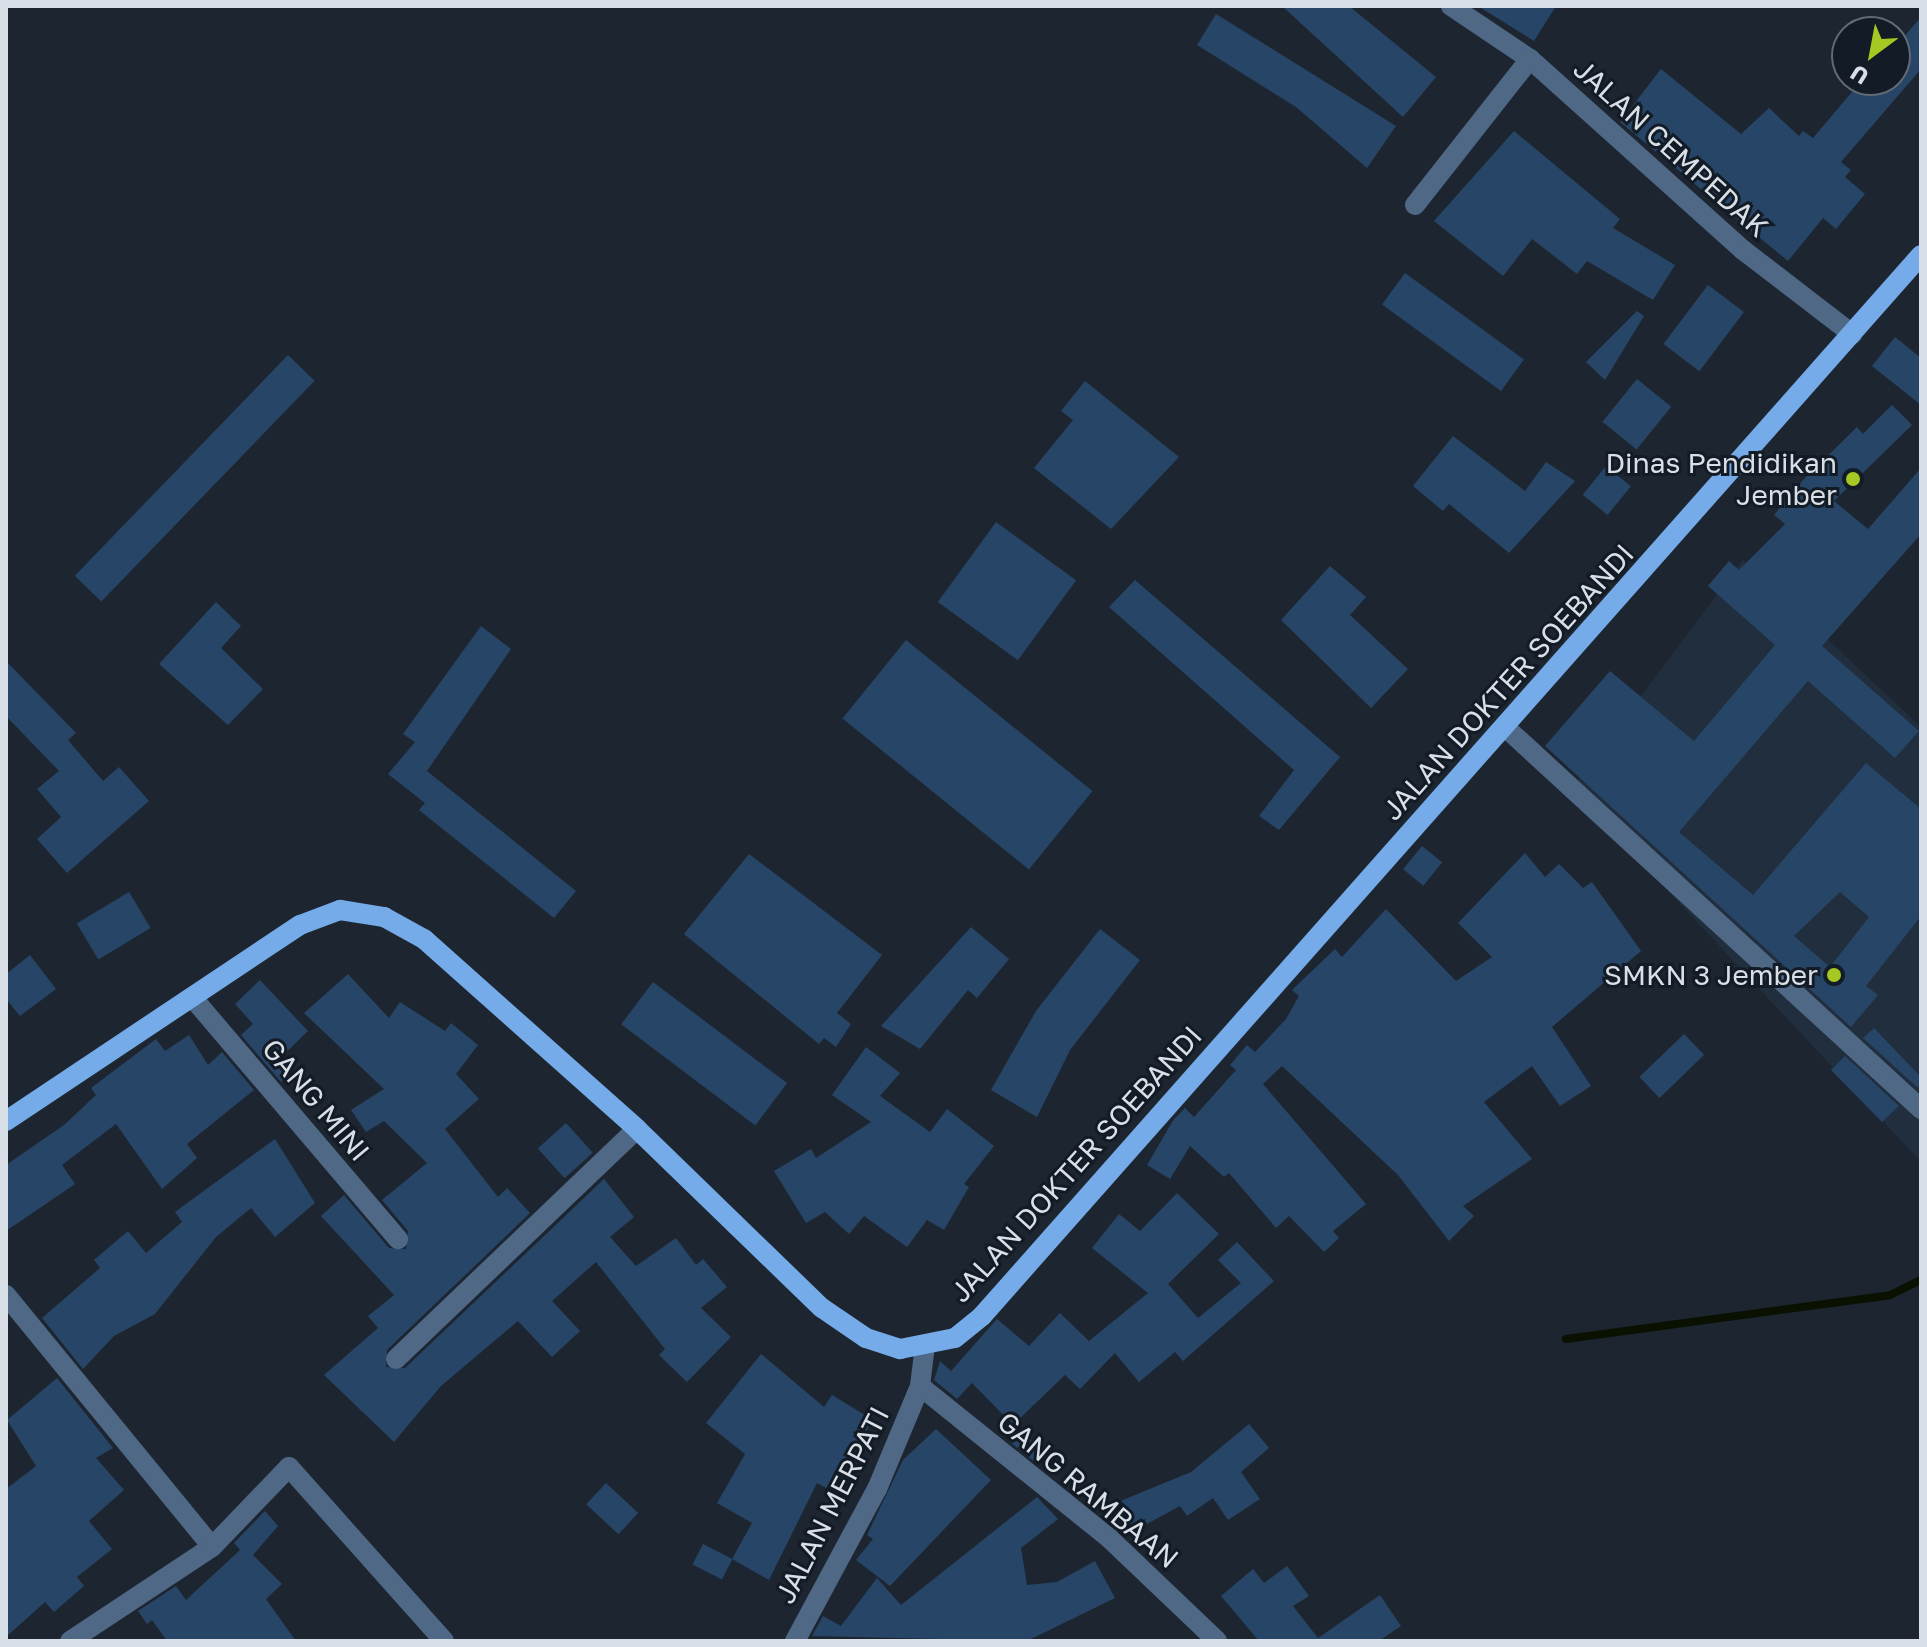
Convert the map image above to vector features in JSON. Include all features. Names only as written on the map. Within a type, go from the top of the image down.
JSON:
[{"type":"main road","name":"JALAN DOKTER SOEBANDI","points":[[6,1121],[315,917],[340,910],[384,917],[424,939],[637,1129],[822,1308],[866,1338],[900,1349],[925,1347],[955,1338],[982,1316],[1921,255]]},
{"type":"street","name":"JALAN CEMPEDAK","points":[[1451,6],[1530,59],[1743,250],[1852,334]]},
{"type":"street","points":[[1415,205],[1530,59]]},
{"type":"street","points":[[1505,727],[1921,1109]]},
{"type":"street","name":"GANG MINI","points":[[192,997],[398,1239]]},
{"type":"street","points":[[396,1359],[637,1129]]},
{"type":"street","points":[[6,1295],[212,1547]]},
{"type":"street","name":"JALAN MERPATI","points":[[795,1641],[877,1489],[920,1386],[925,1347]]},
{"type":"street","name":"GANG RAMBAAN","points":[[920,1386],[1109,1538],[1217,1641]]},
{"type":"street","points":[[70,1641],[212,1547],[289,1467],[444,1641]]},
{"type":"shaded area","name":"SMKN 3 Jember","points":[[1743,560],[1921,727],[1921,1162],[1572,788]]},
{"type":"building","points":[[1282,6],[1349,6],[1436,77],[1403,117]]},
{"type":"building","points":[[1478,6],[1556,6],[1534,41]]},
{"type":"building","points":[[1216,14],[1396,126],[1367,168],[1296,107],[1197,45]]},
{"type":"building","points":[[1921,17],[1921,69],[1911,81],[1911,29]]},
{"type":"building","points":[[1661,69],[1741,134],[1769,108],[1799,136],[1803,131],[1813,138],[1848,96],[1898,96],[1841,162],[1851,170],[1845,177],[1865,194],[1836,229],[1823,218],[1788,261],[1620,122]]},
{"type":"building","points":[[1514,131],[1620,219],[1613,228],[1675,265],[1653,300],[1587,261],[1577,274],[1532,239],[1503,276],[1434,221]]},
{"type":"building","points":[[1405,273],[1524,359],[1501,391],[1382,305]]},
{"type":"building","points":[[1708,285],[1744,312],[1699,371],[1663,344]]},
{"type":"building","points":[[1637,311],[1644,316],[1605,380],[1586,362]]},
{"type":"building","points":[[1895,337],[1921,358],[1921,405],[1872,366]]},
{"type":"building","points":[[288,355],[315,381],[101,602],[75,576]]},
{"type":"building","points":[[1637,379],[1671,407],[1637,449],[1602,422]]},
{"type":"building","points":[[1085,381],[1179,457],[1111,529],[1034,468],[1073,420],[1061,411]]},
{"type":"building","points":[[1892,405],[1912,425],[1834,501],[1868,529],[1921,468],[1921,534],[1822,646],[1919,731],[1895,758],[1808,681],[1679,832],[1753,895],[1866,763],[1921,809],[1921,916],[1866,986],[1878,995],[1851,1027],[1545,746],[1610,671],[1694,741],[1775,645],[1708,586],[1729,561],[1739,570],[1785,524],[1774,515],[1802,481],[1857,427],[1863,434]],"holes":[[[1840,892],[1869,917],[1830,967],[1794,936]]]},
{"type":"building","points":[[1453,436],[1525,491],[1546,462],[1575,481],[1509,553],[1449,504],[1443,511],[1413,486]]},
{"type":"building","points":[[1606,466],[1631,486],[1608,515],[1583,495]]},
{"type":"building","points":[[996,522],[1076,580],[1018,660],[938,602]]},
{"type":"building","points":[[1330,566],[1366,597],[1350,615],[1408,669],[1371,708],[1281,620]]},
{"type":"building","points":[[1135,580],[1340,757],[1279,830],[1259,816],[1294,770],[1109,607]]},
{"type":"building","points":[[216,602],[241,626],[221,648],[263,689],[228,725],[159,664]]},
{"type":"building","points":[[481,626],[511,649],[427,771],[576,891],[554,918],[419,810],[425,803],[388,774],[415,742],[403,734]]},
{"type":"building","points":[[906,640],[1093,791],[1029,870],[842,718]]},
{"type":"building","points":[[6,661],[76,733],[68,740],[103,781],[119,767],[149,801],[67,873],[37,839],[61,817],[37,789],[59,771],[6,716]]},
{"type":"building","points":[[1422,846],[1442,862],[1423,886],[1403,869]]},
{"type":"building","points":[[1525,853],[1545,877],[1559,864],[1583,888],[1592,882],[1641,951],[1552,1027],[1591,1086],[1560,1106],[1532,1066],[1484,1102],[1532,1159],[1463,1206],[1474,1216],[1449,1241],[1398,1175],[1282,1066],[1263,1084],[1366,1204],[1333,1231],[1339,1238],[1324,1252],[1289,1216],[1276,1228],[1229,1173],[1224,1177],[1190,1146],[1170,1179],[1147,1165],[1174,1119],[1185,1108],[1194,1117],[1236,1070],[1230,1065],[1247,1045],[1255,1052],[1286,1019],[1299,996],[1292,990],[1335,949],[1342,957],[1386,909],[1456,981],[1492,957],[1458,923]]},
{"type":"building","points":[[749,854],[882,955],[837,1013],[851,1024],[836,1047],[824,1038],[819,1044],[684,934]]},
{"type":"building","points":[[129,892],[151,928],[98,959],[77,923]]},
{"type":"building","points":[[971,927],[1009,959],[977,998],[968,990],[920,1049],[881,1026]]},
{"type":"building","points":[[1100,929],[1140,960],[1070,1050],[1037,1117],[991,1090],[1036,1011]]},
{"type":"building","points":[[30,955],[56,989],[20,1016],[6,999],[6,974]]},
{"type":"building","points":[[348,974],[389,1018],[400,1002],[445,1031],[451,1023],[478,1045],[456,1074],[479,1099],[445,1129],[498,1197],[507,1188],[530,1213],[387,1350],[386,1367],[405,1368],[604,1179],[634,1217],[610,1237],[636,1266],[676,1238],[696,1265],[703,1259],[727,1287],[701,1308],[731,1337],[687,1382],[659,1355],[665,1349],[596,1262],[552,1301],[580,1331],[552,1357],[518,1321],[441,1386],[394,1442],[324,1375],[378,1328],[368,1316],[394,1295],[321,1216],[344,1195],[389,1248],[406,1249],[408,1231],[382,1200],[427,1163],[384,1121],[366,1132],[351,1110],[384,1089],[304,1013]]},
{"type":"building","points":[[260,980],[308,1031],[275,1063],[287,1076],[281,1082],[241,1035],[253,1024],[235,1004]]},
{"type":"building","points":[[653,982],[787,1083],[755,1125],[621,1024]]},
{"type":"building","points":[[1874,1028],[1921,1077],[1918,1088],[1863,1038]]},
{"type":"building","points":[[1684,1034],[1704,1055],[1660,1098],[1639,1077]]},
{"type":"building","points":[[189,1035],[208,1065],[222,1052],[254,1090],[187,1144],[197,1158],[162,1189],[116,1124],[62,1165],[75,1184],[6,1231],[6,1165],[64,1125],[96,1095],[91,1088],[156,1039],[165,1051]]},
{"type":"building","points":[[866,1047],[900,1073],[880,1096],[930,1132],[947,1109],[994,1146],[964,1184],[969,1187],[944,1230],[927,1220],[907,1247],[864,1216],[849,1234],[825,1212],[806,1223],[774,1171],[811,1149],[816,1158],[871,1122],[832,1095]]},
{"type":"building","points":[[1845,1056],[1899,1106],[1882,1122],[1831,1070]]},
{"type":"building","points":[[566,1123],[593,1153],[565,1178],[538,1148]]},
{"type":"building","points":[[275,1139],[315,1203],[275,1237],[251,1208],[216,1237],[155,1314],[114,1336],[83,1369],[42,1318],[100,1268],[94,1260],[128,1231],[146,1253],[182,1222],[175,1212]]},
{"type":"building","points":[[1177,1193],[1219,1234],[1168,1284],[1198,1318],[1241,1283],[1218,1260],[1237,1242],[1274,1281],[1183,1361],[1175,1352],[1139,1382],[1115,1353],[1080,1389],[1065,1375],[1013,1425],[972,1383],[957,1399],[934,1380],[940,1361],[951,1371],[997,1319],[1029,1346],[1060,1313],[1089,1341],[1148,1293],[1092,1248],[1119,1214],[1140,1231]]},
{"type":"building","points":[[761,1354],[824,1407],[832,1395],[873,1420],[830,1490],[817,1483],[769,1580],[732,1559],[752,1523],[717,1503],[745,1454],[706,1423]]},
{"type":"building","points":[[57,1378],[113,1448],[96,1458],[124,1490],[89,1521],[112,1549],[77,1577],[84,1586],[54,1612],[45,1602],[6,1637],[6,1489],[36,1466],[7,1420]]},
{"type":"building","points":[[1249,1424],[1269,1448],[1241,1472],[1260,1499],[1228,1520],[1213,1498],[1187,1516],[1180,1506],[1134,1531],[1118,1502],[1191,1472]]},
{"type":"building","points":[[936,1429],[991,1480],[890,1586],[856,1560],[873,1539],[867,1535],[903,1460]]},
{"type":"building","points":[[1019,1430],[1044,1450],[1034,1462],[1010,1442]]},
{"type":"building","points":[[606,1483],[638,1513],[618,1534],[586,1504]]},
{"type":"building","points":[[1037,1497],[1058,1519],[1021,1548],[1027,1585],[1057,1582],[1095,1561],[1115,1598],[1027,1641],[812,1636],[823,1616],[841,1626],[877,1578],[901,1605]]},
{"type":"building","points":[[265,1511],[278,1526],[253,1555],[282,1584],[266,1599],[296,1641],[167,1641],[152,1620],[147,1624],[138,1611],[176,1586],[186,1600],[240,1550],[234,1543]]},
{"type":"building","points":[[703,1544],[732,1559],[722,1579],[693,1564]]},
{"type":"building","points":[[1287,1566],[1309,1596],[1293,1606],[1318,1638],[1380,1595],[1401,1626],[1379,1641],[1259,1641],[1221,1596],[1253,1569],[1264,1583]]},
{"type":"waterway","points":[[1566,1339],[1890,1295],[1921,1280]]},
{"type":"place","name":"Dinas Pendidikan Jember","points":[[1853,479]]},
{"type":"place","name":"SMKN 3 Jember","points":[[1834,975]]}]
